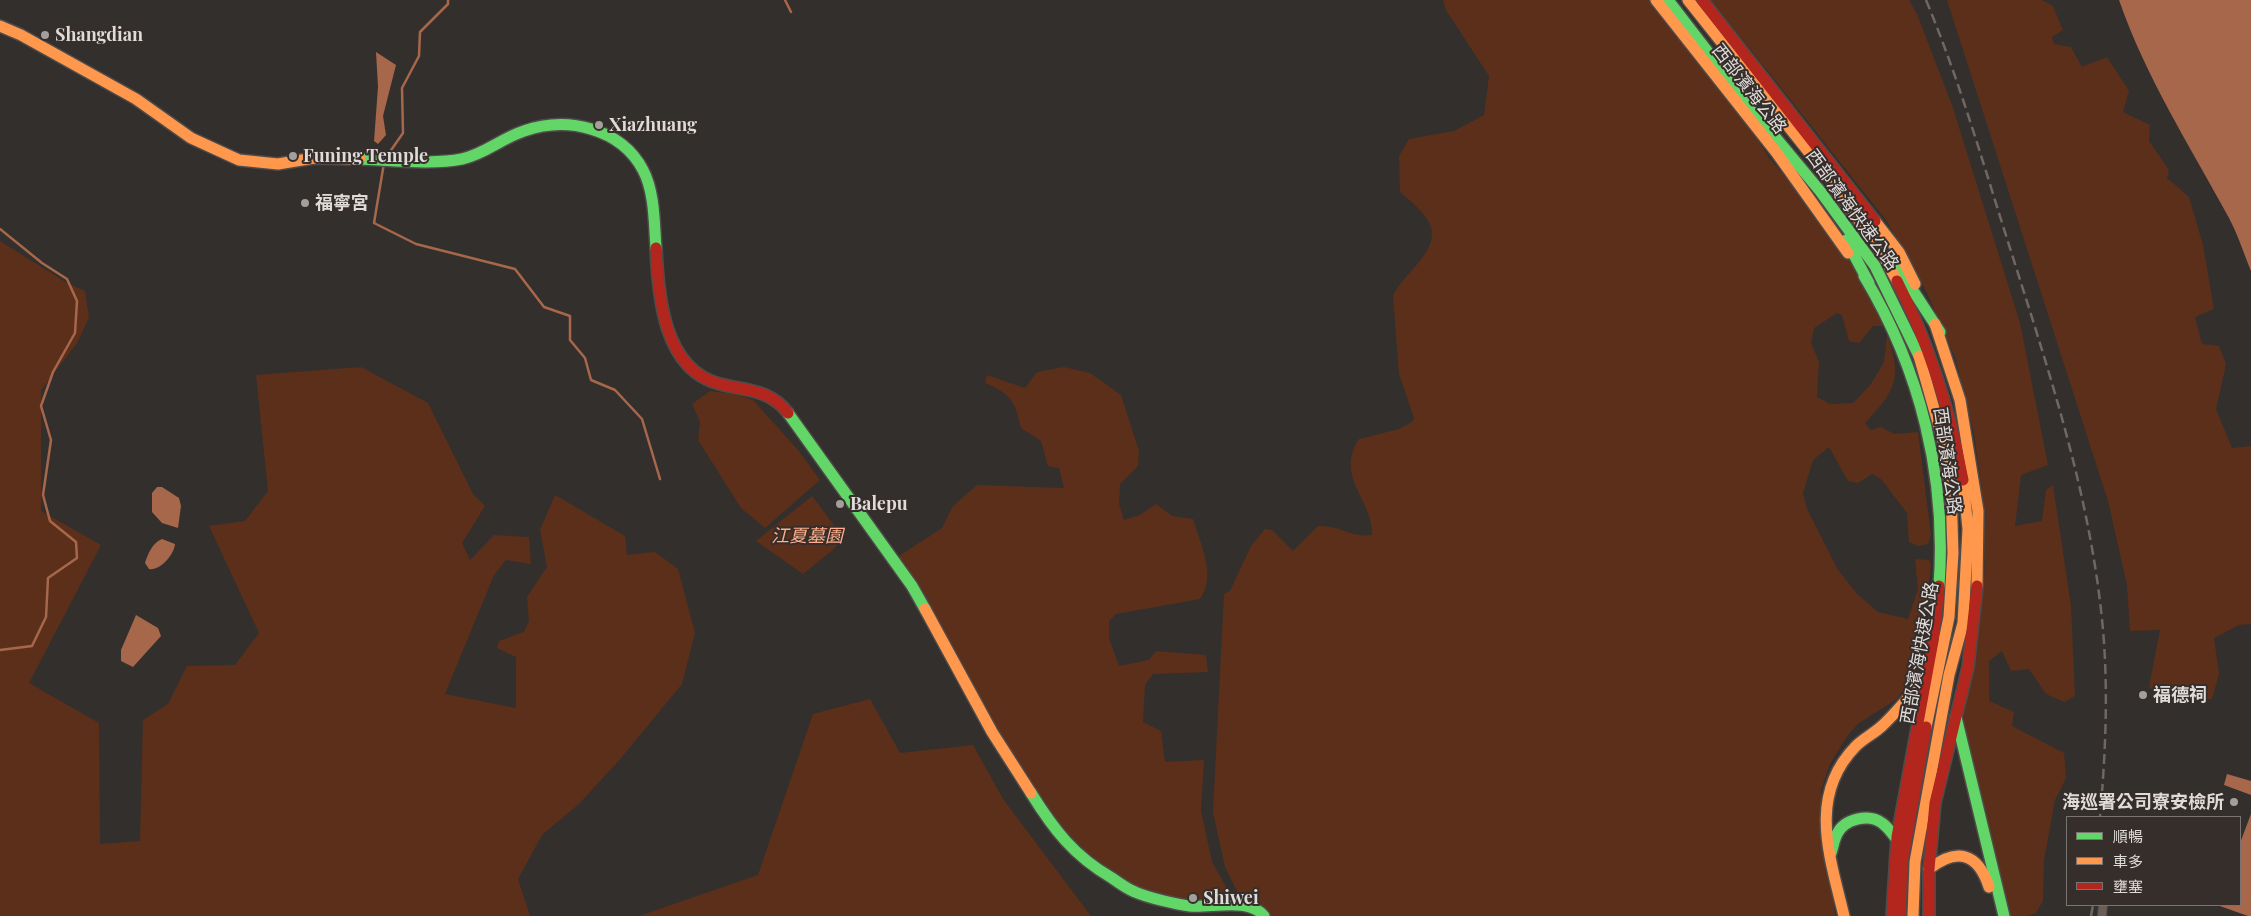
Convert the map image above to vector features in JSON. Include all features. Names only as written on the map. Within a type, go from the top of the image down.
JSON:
[{"type":"main road","name":"西部濱海公路","points":[[1656,0],[1776,152],[1869,283],[1892,327],[1923,409],[1932,454],[1940,543],[1939,600],[1898,841],[1892,896],[1892,916]]},
{"type":"main road","name":"西部濱海快速公路","points":[[1668,0],[1820,191],[1874,266],[1920,358],[1944,444],[1951,491],[1953,553],[1948,617],[1921,749],[1902,863],[1900,916]]},
{"type":"main road","name":"西部濱海快速公路","points":[[1688,0],[1831,180],[1884,257],[1912,311],[1935,368],[1955,438],[1964,484],[1968,529],[1963,623],[1949,675],[1915,862],[1913,916]]},
{"type":"main road","name":"西部濱海公路","points":[[1702,0],[1899,252],[1940,332],[1960,400],[1978,511],[1980,554],[1976,606],[1968,667],[1955,714],[1935,803],[1929,869],[1929,916]]},
{"type":"main road","points":[[0,26],[21,35],[136,99],[191,138],[239,160],[278,164],[314,158],[465,160],[523,131],[551,126],[577,125],[587,127],[631,150],[640,165],[648,186],[653,213],[656,283],[662,315],[681,357],[693,369],[716,383],[751,390],[773,398],[784,408],[912,586],[992,732],[1053,828],[1074,851],[1096,869],[1134,892],[1190,906],[1243,906],[1260,911],[1264,916]]},
{"type":"main road","points":[[1780,142],[1851,248],[1869,283]]},
{"type":"main road","points":[[1831,180],[1897,265],[1940,332]]},
{"type":"main road","points":[[1844,916],[1824,821],[1826,798],[1837,769],[1854,748],[1885,722],[1926,677]]},
{"type":"main road","points":[[1955,714],[2004,916]]},
{"type":"main road","points":[[1830,856],[1838,833],[1856,819],[1870,818],[1879,821],[1888,828],[1898,841]]},
{"type":"main road","points":[[1929,869],[1939,860],[1948,856],[1968,856],[1976,860],[1987,878],[1996,916]]},
{"type":"green space","points":[[1443,0],[1650,0],[1736,105],[1769,158],[1821,217],[1883,314],[1882,326],[1873,326],[1859,343],[1849,341],[1842,315],[1837,313],[1814,328],[1811,343],[1819,362],[1817,397],[1830,404],[1853,403],[1871,384],[1884,362],[1887,335],[1895,363],[1893,384],[1883,402],[1865,423],[1871,430],[1881,427],[1894,434],[1918,432],[1931,535],[1928,544],[1918,546],[1909,542],[1907,513],[1881,479],[1872,474],[1858,483],[1848,481],[1829,447],[1813,460],[1803,493],[1807,509],[1838,570],[1858,595],[1878,612],[1908,619],[1918,589],[1915,559],[1929,560],[1931,565],[1921,657],[1916,672],[1897,699],[1859,723],[1848,735],[1830,764],[1821,790],[1822,846],[1832,890],[1835,916],[1267,916],[1238,893],[1225,867],[1213,812],[1224,594],[1230,591],[1251,546],[1265,529],[1272,530],[1293,551],[1318,526],[1333,527],[1358,535],[1372,535],[1371,522],[1353,477],[1351,466],[1352,453],[1359,439],[1399,429],[1412,422],[1414,418],[1399,374],[1393,296],[1424,256],[1432,236],[1431,227],[1427,219],[1400,192],[1399,156],[1409,139],[1454,131],[1484,115],[1489,76],[1446,10]]},
{"type":"green space","points":[[1711,0],[1909,0],[1917,14],[1953,108],[2020,323],[2048,465],[2021,475],[2015,526],[2042,521],[2046,490],[2053,485],[2071,606],[2075,696],[2064,702],[2046,694],[2029,669],[2011,671],[2002,651],[1989,661],[1989,701],[2014,712],[2012,726],[2064,753],[2066,778],[2055,800],[2044,860],[2043,901],[2036,913],[2027,916],[2005,916],[1964,723],[1963,691],[1975,644],[1985,568],[1982,492],[1974,434],[1955,357],[1927,293],[1886,220]]},
{"type":"green space","points":[[1947,0],[2042,0],[2053,6],[2063,30],[2052,37],[2054,44],[2071,47],[2082,67],[2107,57],[2129,91],[2123,112],[2150,125],[2149,141],[2169,170],[2167,178],[2189,197],[2203,245],[2214,309],[2195,317],[2202,344],[2219,346],[2226,364],[2216,409],[2232,448],[2251,446],[2251,624],[2239,625],[2214,638],[2219,674],[2212,699],[2163,699],[2149,687],[2160,630],[2130,631],[2127,585],[2108,501]]},
{"type":"green space","points":[[0,241],[67,283],[85,291],[89,318],[77,343],[41,390],[41,511],[101,545],[29,683],[99,723],[100,844],[140,841],[143,720],[168,704],[187,666],[235,665],[259,633],[209,526],[245,521],[268,491],[256,375],[361,367],[428,403],[473,494],[485,506],[462,543],[470,560],[494,535],[529,537],[531,564],[506,560],[494,575],[445,694],[516,708],[516,657],[497,648],[499,641],[524,632],[529,621],[527,597],[547,567],[540,530],[555,495],[625,536],[627,555],[655,552],[678,569],[695,633],[682,684],[621,758],[579,804],[542,835],[518,879],[530,916],[0,916]]},
{"type":"green space","points":[[1064,367],[1090,373],[1121,395],[1139,451],[1138,466],[1120,484],[1119,504],[1124,520],[1140,515],[1156,504],[1172,516],[1193,519],[1203,549],[1206,559],[1207,580],[1205,590],[1200,599],[1116,614],[1109,621],[1109,638],[1119,666],[1149,660],[1156,651],[1206,655],[1208,672],[1153,674],[1145,685],[1143,722],[1161,731],[1165,762],[1204,760],[1201,811],[1212,862],[1233,899],[1230,908],[1131,891],[1067,835],[987,715],[899,556],[942,528],[953,506],[977,485],[1064,488],[1059,468],[1048,466],[1041,441],[1021,428],[1014,405],[1001,391],[985,383],[987,375],[1025,388],[1037,372]]},
{"type":"green space","points":[[710,391],[735,394],[753,400],[798,450],[820,480],[765,528],[741,508],[698,440],[700,422],[692,404]]},
{"type":"green space","name":"江夏墓園","points":[[812,496],[843,537],[834,549],[803,574],[756,541]]},
{"type":"green space","points":[[870,699],[900,753],[973,745],[1003,799],[1091,916],[639,916],[758,875],[813,714]]},
{"type":"shaded area","points":[[2119,0],[2251,0],[2251,271],[2229,218],[2155,84]]},
{"type":"shaded area","points":[[376,52],[396,65],[383,116],[386,135],[378,144],[374,141],[378,87]]},
{"type":"shaded area","points":[[157,487],[162,487],[179,498],[181,506],[178,528],[162,523],[152,512],[152,493]]},
{"type":"shaded area","points":[[162,539],[175,544],[172,553],[162,565],[149,569],[145,563],[148,556],[153,546]]},
{"type":"shaded area","points":[[136,615],[158,628],[161,636],[133,667],[121,661],[121,650]]},
{"type":"shaded area","points":[[2227,774],[2251,781],[2251,795],[2224,785]]},
{"type":"shaded area","points":[[2251,814],[2251,916],[2220,906],[2241,906],[2241,840]]},
{"type":"waterway","points":[[387,156],[403,133],[402,88],[419,56],[420,32],[448,4],[448,0]]},
{"type":"waterway","points":[[785,0],[791,12]]},
{"type":"waterway","points":[[384,163],[374,223],[416,244],[515,269],[544,307],[570,316],[570,340],[585,358],[591,380],[615,390],[642,419],[660,479]]},
{"type":"waterway","points":[[0,229],[42,263],[67,279],[77,301],[75,333],[53,372],[41,406],[51,440],[43,495],[50,521],[76,542],[77,558],[48,578],[46,617],[32,646],[0,650]]},
{"type":"railway","points":[[1926,0],[1960,91],[2051,380],[2076,471],[2086,517],[2095,563],[2104,636],[2105,739],[2100,816]]},
{"type":"railway","points":[[2091,916],[2093,906]]},
{"type":"traffic: fast","points":[[1668,0],[1751,108],[1820,191],[1875,266],[1919,356]]},
{"type":"traffic: fast","points":[[360,159],[425,162],[451,161],[470,157],[516,134],[541,127],[558,125],[591,129],[607,135],[621,144],[643,170],[652,198],[656,248]]},
{"type":"traffic: fast","points":[[1846,240],[1869,283]]},
{"type":"traffic: fast","points":[[1899,269],[1940,332]]},
{"type":"traffic: fast","points":[[1864,276],[1884,312],[1900,348],[1926,425],[1939,505],[1939,586]]},
{"type":"traffic: fast","points":[[788,413],[912,586],[925,609]]},
{"type":"traffic: fast","points":[[1956,717],[2004,916]]},
{"type":"traffic: fast","points":[[1031,793],[1048,819],[1076,851],[1099,870],[1129,889],[1155,899],[1190,906],[1240,905],[1257,910],[1264,916]]},
{"type":"traffic: fast","points":[[1831,853],[1840,829],[1857,819],[1870,818],[1877,820],[1887,827],[1898,841]]},
{"type":"traffic: slow","points":[[1656,0],[1776,152],[1848,253]]},
{"type":"traffic: slow","points":[[1688,0],[1831,180],[1884,257],[1897,281]]},
{"type":"traffic: slow","points":[[0,26],[21,35],[136,99],[191,138],[239,160],[278,164],[314,158],[360,159]]},
{"type":"traffic: slow","points":[[1875,221],[1899,252],[1915,284]]},
{"type":"traffic: slow","points":[[1935,324],[1960,400],[1978,511],[1977,586]]},
{"type":"traffic: slow","points":[[1919,356],[1944,444],[1951,491],[1953,553],[1949,617],[1926,727]]},
{"type":"traffic: slow","points":[[1913,916],[1915,862],[1949,675],[1963,623],[1968,529],[1963,480]]},
{"type":"traffic: slow","points":[[925,609],[992,732],[1031,793]]},
{"type":"traffic: slow","points":[[1844,916],[1833,872],[1826,828],[1827,806],[1831,785],[1841,765],[1856,746],[1889,720],[1924,679]]},
{"type":"traffic: slow","points":[[1929,869],[1949,858],[1965,857],[1979,867],[1989,887]]},
{"type":"traffic: jam","points":[[1702,0],[1875,221]]},
{"type":"traffic: jam","points":[[656,248],[659,287],[667,328],[675,347],[686,363],[701,376],[720,384],[765,395],[781,405],[788,413]]},
{"type":"traffic: jam","points":[[1897,281],[1929,353],[1952,429],[1963,480]]},
{"type":"traffic: jam","points":[[1892,916],[1897,837],[1933,641],[1939,586]]},
{"type":"traffic: jam","points":[[1929,916],[1929,869],[1935,803],[1968,667],[1977,586]]},
{"type":"traffic: jam","points":[[1900,916],[1902,863],[1926,727]]},
{"type":"place","name":"Shangdian","points":[[45,35]]},
{"type":"place","name":"Xiazhuang","points":[[599,125]]},
{"type":"place","name":"Funing Temple","points":[[293,156]]},
{"type":"place","name":"福寧宮","points":[[305,203]]},
{"type":"place","name":"Balepu","points":[[840,504]]},
{"type":"place","name":"福德祠","points":[[2143,695]]},
{"type":"place","name":"海巡署公司寮安檢所","points":[[2234,802]]},
{"type":"place","name":"Shiwei","points":[[1193,898]]}]
